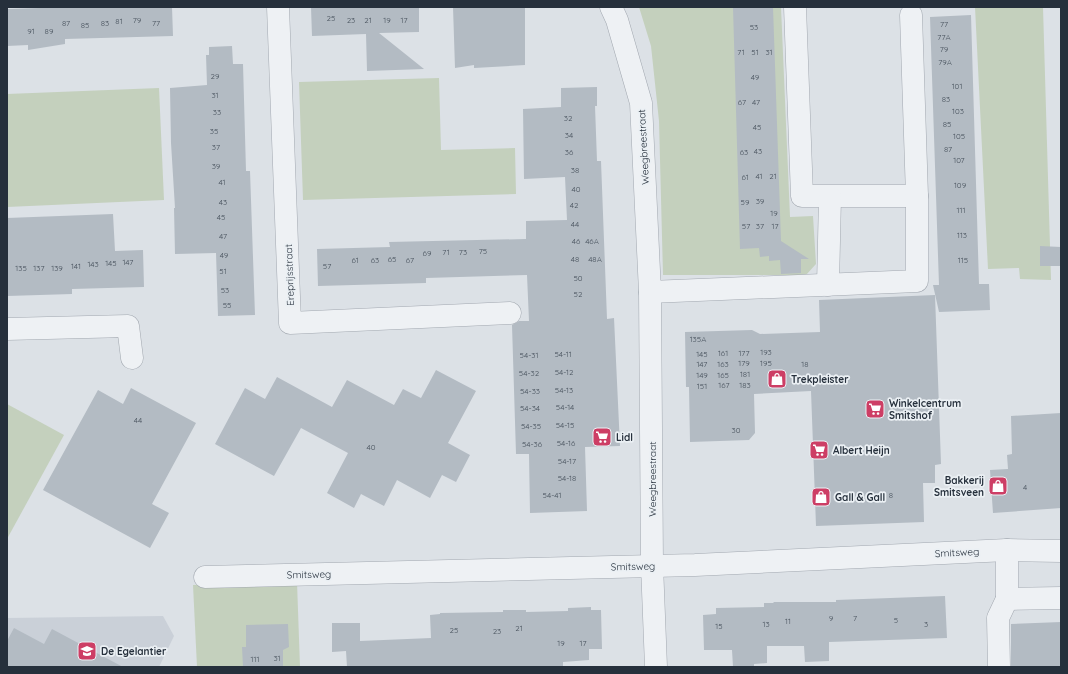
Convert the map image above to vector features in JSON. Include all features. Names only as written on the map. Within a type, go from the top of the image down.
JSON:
[{"type":"street","name":"Ereprijsstraat","points":[[278,7],[290,323],[510,313]]},
{"type":"street","name":"Weegbreestraat","points":[[611,7],[617,20],[641,103],[650,292],[652,565],[656,667]]},
{"type":"street","points":[[795,7],[802,196],[917,196]]},
{"type":"street","points":[[650,292],[917,281],[917,196],[911,15]]},
{"type":"street","points":[[828,285],[830,197]]},
{"type":"street","points":[[7,329],[128,326],[132,358]]},
{"type":"street","points":[[999,667],[998,618],[1007,600],[1007,550]]},
{"type":"street","name":"Smitsweg","points":[[206,577],[695,565],[1007,550],[1061,551]]},
{"type":"street","points":[[1007,600],[1061,598]]},
{"type":"shaded area","name":"De Egelantier","points":[[163,616],[174,636],[159,667],[7,667],[7,618]]},
{"type":"green space","points":[[639,7],[781,7],[790,217],[813,216],[816,264],[806,275],[663,275],[659,121],[651,46]]},
{"type":"green space","points":[[975,7],[1043,7],[1051,280],[1020,279],[1019,268],[988,269]]},
{"type":"green space","points":[[439,78],[441,150],[515,148],[516,194],[303,200],[299,82]]},
{"type":"green space","points":[[159,88],[164,200],[7,207],[7,94]]},
{"type":"green space","points":[[7,404],[64,435],[7,539]]},
{"type":"green space","points":[[297,582],[300,667],[197,667],[193,585]]},
{"type":"building","points":[[71,7],[172,7],[173,36],[65,39],[65,44],[28,50],[28,45],[7,46],[7,9]]},
{"type":"building","points":[[311,7],[419,7],[419,32],[379,33],[424,69],[367,71],[366,34],[312,36]]},
{"type":"building","points":[[453,7],[525,7],[525,65],[474,68],[474,65],[455,68]]},
{"type":"building","points":[[733,7],[773,7],[781,241],[809,259],[801,259],[801,273],[781,274],[780,260],[769,261],[769,256],[760,257],[759,248],[740,249]]},
{"type":"building","points":[[971,15],[979,284],[989,284],[990,310],[939,312],[933,285],[939,285],[930,17]]},
{"type":"building","points":[[232,46],[233,64],[243,64],[246,171],[250,171],[255,315],[218,316],[216,253],[175,254],[175,208],[171,143],[170,88],[207,85],[206,55],[209,55],[209,47]]},
{"type":"building","points":[[597,87],[597,106],[595,106],[597,161],[601,161],[607,319],[614,318],[620,446],[585,447],[587,511],[530,513],[529,454],[516,454],[512,325],[519,321],[529,321],[527,275],[426,278],[426,283],[318,286],[317,249],[390,247],[389,242],[526,239],[526,221],[567,220],[565,177],[524,179],[523,109],[561,107],[561,88]]},
{"type":"building","points":[[113,214],[115,251],[143,250],[144,287],[72,289],[72,294],[7,296],[7,218]]},
{"type":"building","points":[[1040,246],[1061,247],[1061,266],[1040,266]]},
{"type":"building","name":"Winkelcentrum Smitshof","points":[[935,295],[941,464],[935,465],[935,483],[923,483],[924,522],[816,526],[811,391],[754,394],[755,433],[749,440],[690,442],[689,387],[686,387],[685,332],[752,330],[760,334],[820,332],[819,300]]},
{"type":"building","points":[[436,370],[476,391],[448,443],[470,455],[456,482],[442,475],[430,498],[397,480],[384,506],[361,494],[354,508],[327,493],[348,453],[301,428],[274,476],[215,444],[245,388],[265,399],[277,377],[332,407],[347,380],[394,405],[403,389],[421,398]]},
{"type":"building","points":[[131,388],[196,423],[152,504],[169,513],[150,548],[43,490],[98,390],[123,404]]},
{"type":"building","points":[[1061,413],[1061,508],[993,513],[990,470],[1008,469],[1007,455],[1012,454],[1011,416]]},
{"type":"building","points":[[945,596],[947,638],[829,642],[829,661],[805,662],[804,646],[767,646],[767,663],[754,664],[754,667],[733,667],[732,650],[704,650],[703,615],[716,614],[716,608],[764,607],[764,603],[774,603],[773,602],[836,602],[836,600]]},
{"type":"building","points":[[591,607],[591,610],[601,610],[602,649],[589,649],[589,660],[563,662],[563,667],[347,667],[346,651],[332,652],[332,623],[360,623],[360,641],[431,638],[430,615],[440,613],[503,612],[503,610],[526,610],[526,612],[568,611],[568,608]]},
{"type":"building","points":[[1061,622],[1061,667],[1011,667],[1011,624]]},
{"type":"building","points":[[288,624],[289,647],[283,650],[283,667],[243,667],[242,647],[246,647],[246,625]]},
{"type":"building","points":[[14,628],[44,644],[52,629],[123,667],[7,667],[7,641]]},
{"type":"place","name":"Trekpleister","points":[[777,379]]},
{"type":"place","name":"Winkelcentrum Smitshof","points":[[875,409]]},
{"type":"place","name":"Lidl","points":[[602,437]]},
{"type":"place","name":"Albert Heijn","points":[[819,450]]},
{"type":"place","name":"Bakkerij Smitsveen","points":[[998,486]]},
{"type":"place","name":"Gall & Gall","points":[[821,497]]},
{"type":"place","name":"De Egelantier","points":[[87,651]]}]
